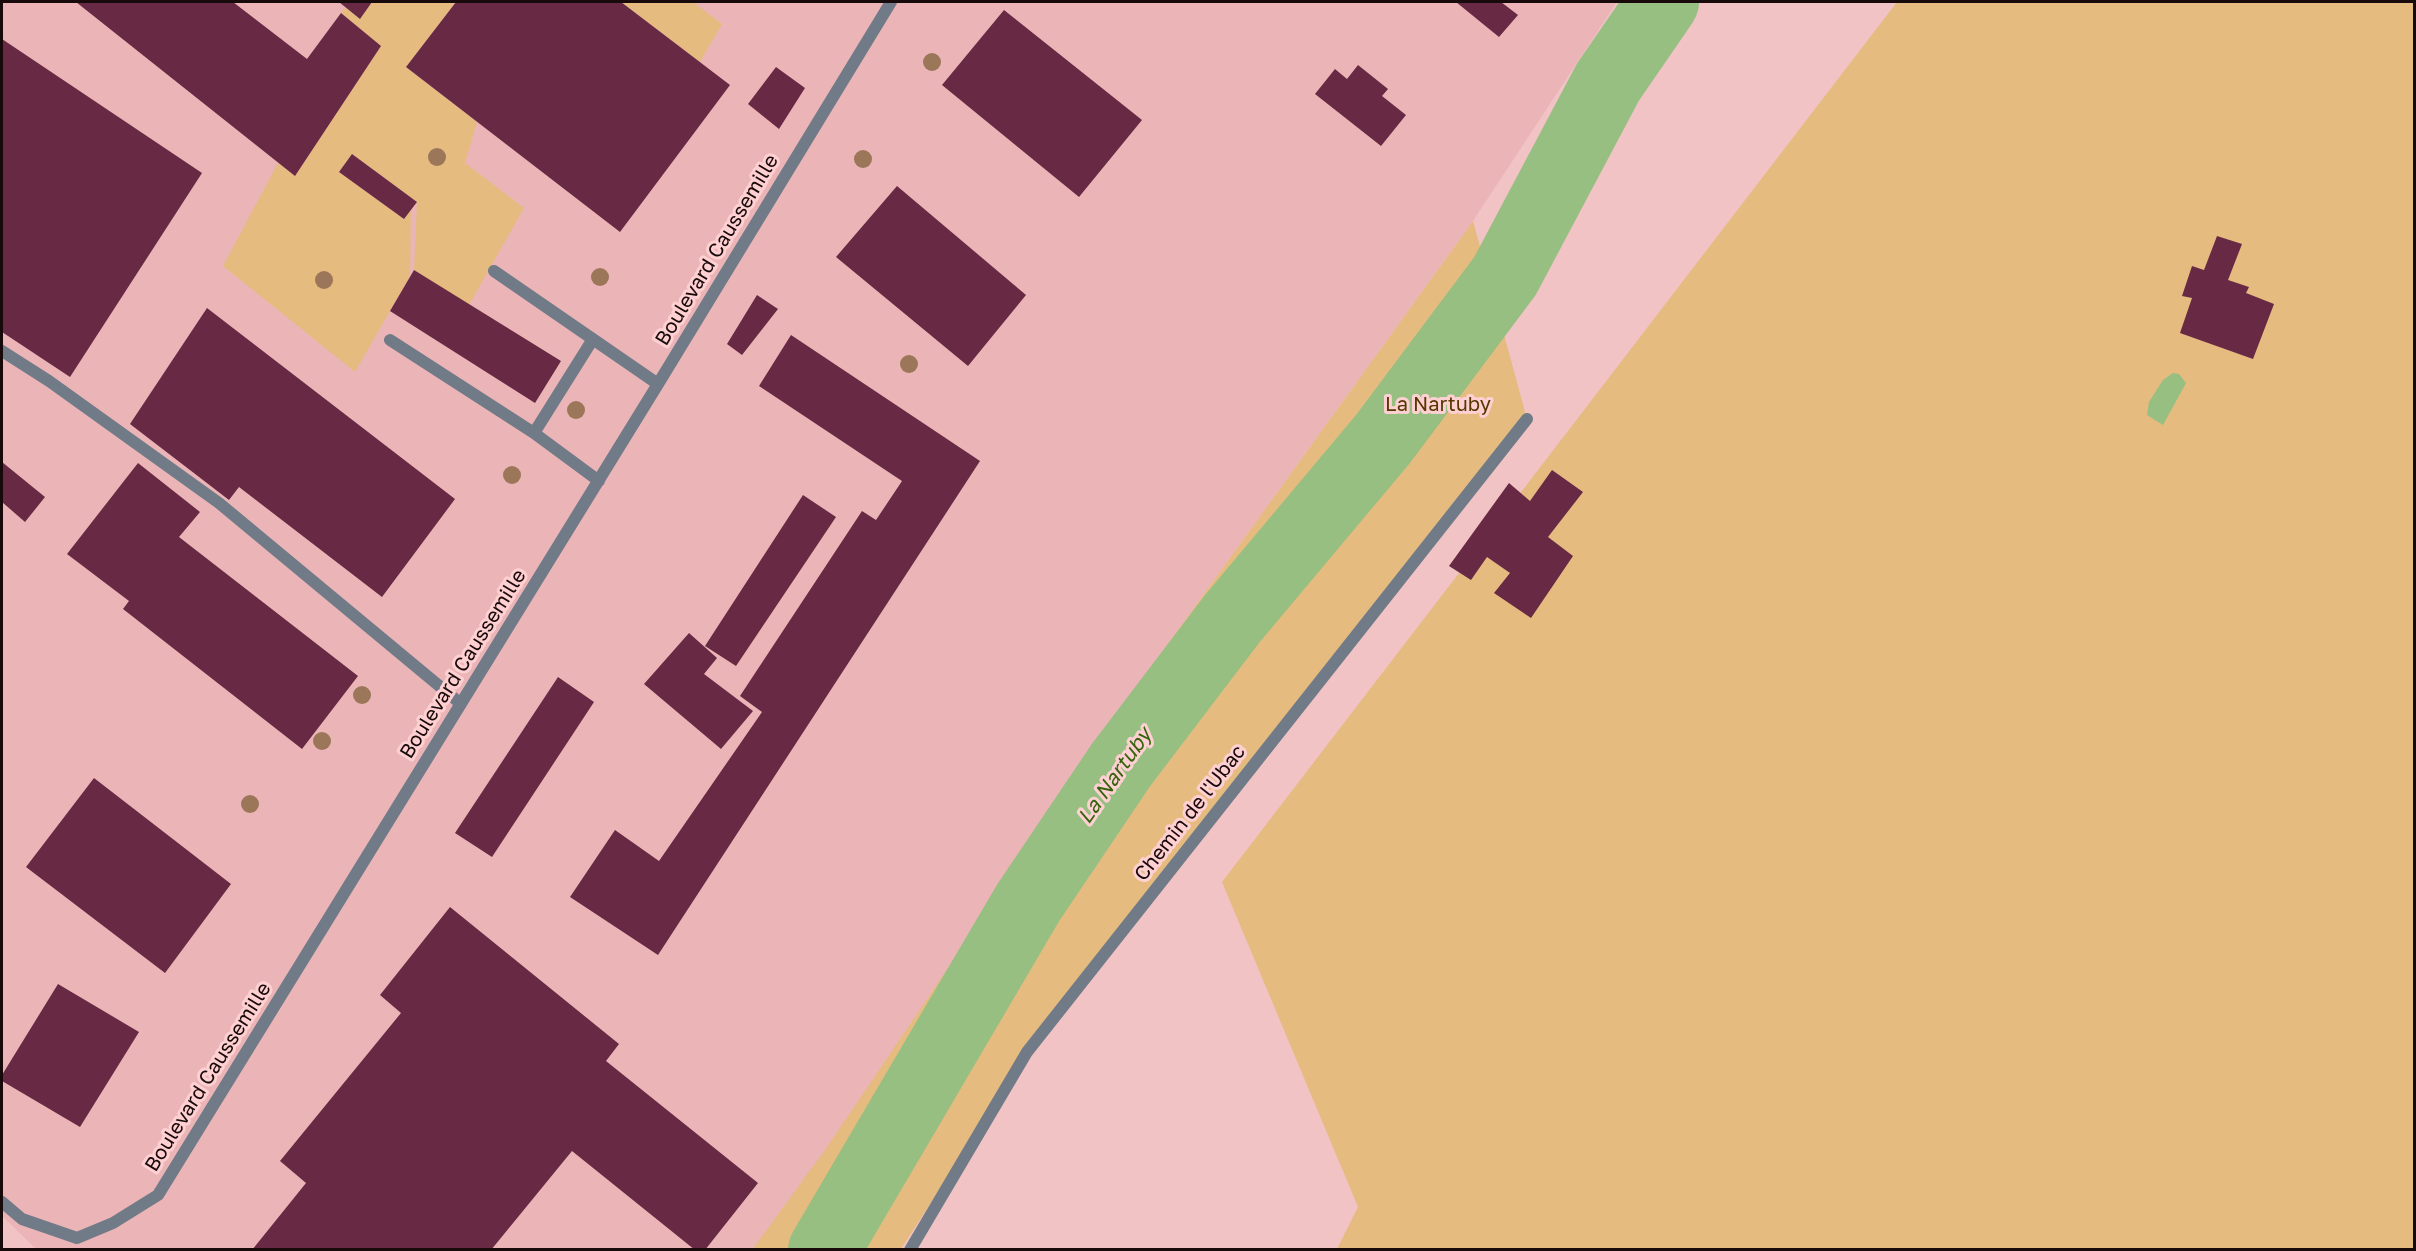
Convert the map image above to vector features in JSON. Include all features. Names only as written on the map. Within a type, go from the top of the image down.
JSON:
[{"type":"street","name":"Boulevard Caussemille","points":[[2,1202],[22,1219],[77,1238],[113,1223],[158,1195],[891,2]]},
{"type":"street","points":[[494,271],[658,384]]},
{"type":"street","points":[[534,433],[593,339]]},
{"type":"street","points":[[390,340],[534,433],[598,481]]},
{"type":"street","points":[[2,351],[49,381],[219,503],[461,704]]},
{"type":"street","name":"Chemin de l'Ubac","points":[[910,1250],[1027,1052],[1527,419]]},
{"type":"shaded area","points":[[2,2],[1617,2],[1473,221],[1152,666],[825,1183],[772,1250],[37,1250],[2,1216]]},
{"type":"shaded area","points":[[2173,373],[2179,374],[2186,383],[2163,425],[2147,415],[2149,402],[2163,380]]},
{"type":"green space","points":[[372,2],[456,2],[406,67],[477,122],[465,163],[524,208],[469,305],[414,270],[417,202],[352,154],[339,172],[404,219],[411,209],[410,276],[355,372],[223,266],[278,163],[295,176],[381,46],[341,13],[346,7],[360,18]]},
{"type":"green space","points":[[621,2],[693,2],[722,24],[700,62]]},
{"type":"green space","points":[[1897,2],[2414,2],[2414,1249],[1337,1249],[1358,1207],[1222,882]]},
{"type":"green space","name":"La Nartuby","points":[[1473,221],[1527,419],[1037,1039],[901,1249],[752,1250],[827,1147],[1152,666]]},
{"type":"building","points":[[76,2],[233,2],[307,59],[341,13],[381,46],[295,176]]},
{"type":"building","points":[[339,2],[372,2],[360,19]]},
{"type":"building","points":[[456,2],[621,2],[730,85],[620,232],[406,67]]},
{"type":"building","points":[[1456,2],[1501,2],[1518,15],[1499,37]]},
{"type":"building","points":[[1004,10],[1142,120],[1079,197],[942,85]]},
{"type":"building","points":[[2,39],[202,173],[70,377],[2,332]]},
{"type":"building","points":[[1358,65],[1388,89],[1382,96],[1406,115],[1381,146],[1315,94],[1335,69],[1347,79]]},
{"type":"building","points":[[776,67],[805,88],[779,129],[748,104]]},
{"type":"building","points":[[352,154],[417,202],[404,219],[339,172]]},
{"type":"building","points":[[897,186],[1026,295],[968,366],[836,257]]},
{"type":"building","points":[[2217,236],[2242,244],[2228,280],[2249,287],[2246,293],[2274,304],[2253,359],[2180,333],[2192,298],[2182,296],[2192,266],[2204,270]]},
{"type":"building","points":[[414,270],[561,361],[535,403],[390,311]]},
{"type":"building","points":[[757,295],[778,309],[742,355],[727,344]]},
{"type":"building","points":[[207,308],[455,499],[382,597],[239,487],[229,500],[130,424]]},
{"type":"building","points":[[791,335],[980,461],[658,955],[570,897],[615,830],[659,861],[762,712],[740,696],[862,511],[876,520],[902,481],[759,386]]},
{"type":"building","points":[[2,462],[45,497],[25,522],[2,502]]},
{"type":"building","points":[[138,463],[200,512],[179,537],[358,676],[302,749],[123,609],[129,601],[67,554]]},
{"type":"building","points":[[1552,470],[1583,492],[1548,537],[1573,556],[1531,618],[1494,593],[1510,573],[1487,557],[1471,580],[1449,566],[1509,483],[1530,501]]},
{"type":"building","points":[[803,495],[836,517],[736,666],[705,646]]},
{"type":"building","points":[[689,633],[717,658],[704,674],[753,711],[721,749],[644,684]]},
{"type":"building","points":[[558,677],[594,702],[492,857],[455,833]]},
{"type":"building","points":[[94,778],[231,884],[165,973],[26,867]]},
{"type":"building","points":[[450,907],[619,1044],[606,1061],[758,1183],[705,1250],[695,1250],[572,1151],[491,1250],[252,1250],[306,1183],[280,1161],[401,1013],[380,995]]},
{"type":"building","points":[[58,984],[139,1032],[80,1127],[2,1081],[2,1075]]},
{"type":"waterway","name":"La Nartuby","points":[[824,1250],[1028,903],[1121,765],[1232,619],[1383,439],[1505,276],[1608,82],[1663,2]]}]
